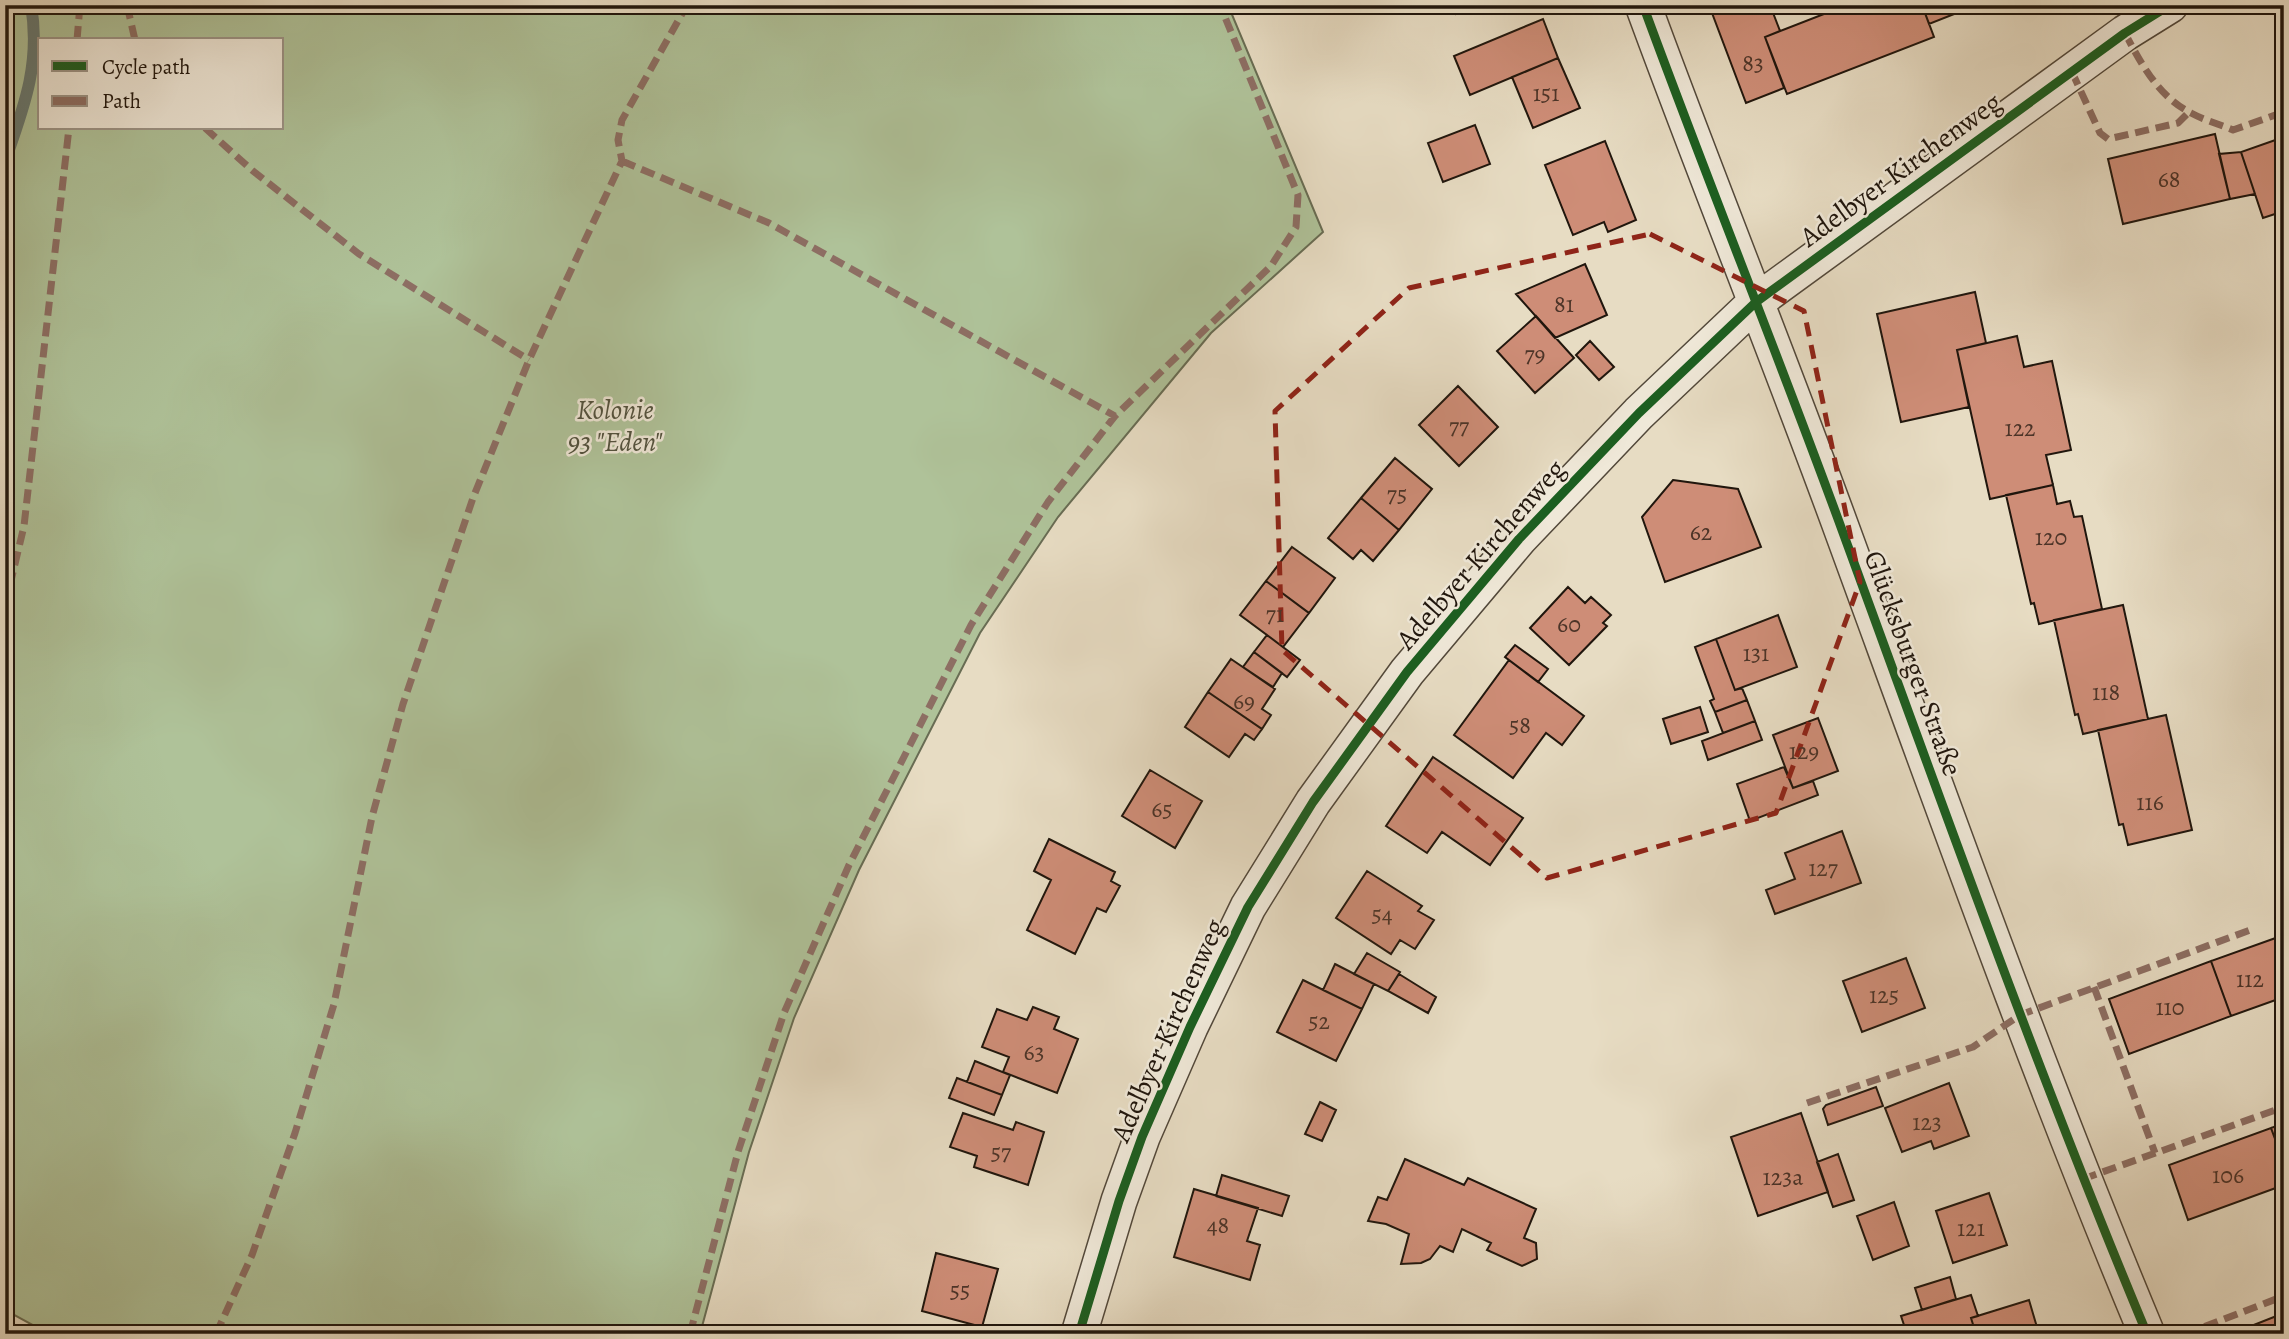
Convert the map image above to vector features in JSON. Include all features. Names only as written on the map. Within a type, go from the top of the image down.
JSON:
[{"type":"street","name":"Glücksburger Straße","points":[[1643,5],[2020,1015],[2083,1179],[2147,1334]]},
{"type":"street","name":"Adelbyer Kirchenweg","points":[[1079,1334],[1119,1201],[1142,1137],[1184,1039],[1248,907],[1313,802],[1407,671],[1519,539],[1639,413],[1756,302],[2125,33],[2170,5]]},
{"type":"highlighted area","points":[[1650,234],[1804,311],[1860,582],[1776,813],[1547,878],[1282,650],[1275,411],[1409,288]]},
{"type":"green space","name":"Kolonie 93 \"Eden\"","points":[[5,5],[1228,5],[1323,232],[1211,333],[1058,517],[980,633],[859,870],[794,1018],[749,1152],[700,1334],[49,1334],[5,1310]]},
{"type":"building","points":[[1453,5],[1480,5],[1456,14]]},
{"type":"building","points":[[1709,5],[1770,5],[1780,31],[1765,37],[1784,88],[1746,103]]},
{"type":"building","points":[[1847,5],[1922,5],[1934,37],[1787,94],[1765,37]]},
{"type":"building","points":[[1922,5],[1977,5],[1929,24]]},
{"type":"building","points":[[1543,19],[1558,58],[1470,95],[1454,56]]},
{"type":"building","points":[[1558,58],[1580,108],[1533,128],[1512,77]]},
{"type":"building","points":[[1475,125],[1490,164],[1443,182],[1428,143]]},
{"type":"building","points":[[2215,134],[2230,199],[2123,224],[2108,159]]},
{"type":"building","points":[[2284,137],[2284,211],[2263,218],[2241,152]]},
{"type":"building","points":[[1605,141],[1636,220],[1608,232],[1604,222],[1573,235],[1545,165]]},
{"type":"building","points":[[2241,152],[2255,194],[2230,199],[2219,154]]},
{"type":"building","points":[[1585,264],[1607,315],[1555,338],[1516,294]]},
{"type":"building","points":[[1975,292],[1986,343],[1957,350],[1969,407],[1901,422],[1877,314]]},
{"type":"building","points":[[1536,316],[1574,358],[1535,393],[1497,351]]},
{"type":"building","points":[[2017,336],[2024,367],[2052,361],[2071,450],[2046,455],[2053,485],[1990,499],[1957,350]]},
{"type":"building","points":[[1590,341],[1614,367],[1599,380],[1576,355]]},
{"type":"building","points":[[1458,386],[1498,427],[1459,466],[1419,425]]},
{"type":"building","points":[[1395,458],[1432,489],[1399,530],[1361,498]]},
{"type":"building","points":[[1673,480],[1738,489],[1761,547],[1665,582],[1642,517]]},
{"type":"building","points":[[2053,485],[2057,504],[2070,501],[2074,517],[2082,516],[2102,609],[2039,624],[2034,603],[2031,604],[2006,495]]},
{"type":"building","points":[[1361,498],[1399,530],[1373,561],[1361,550],[1353,559],[1328,538]]},
{"type":"building","points":[[1292,547],[1335,578],[1309,613],[1266,581]]},
{"type":"building","points":[[1266,581],[1309,613],[1283,647],[1240,615]]},
{"type":"building","points":[[1568,587],[1585,603],[1591,597],[1611,615],[1603,623],[1607,626],[1569,665],[1530,628]]},
{"type":"building","points":[[2123,605],[2148,719],[2083,734],[2078,714],[2075,715],[2054,620]]},
{"type":"building","points":[[1778,615],[1797,667],[1735,690],[1716,639]]},
{"type":"building","points":[[1267,635],[1300,660],[1287,677],[1254,652]]},
{"type":"building","points":[[1716,639],[1735,690],[1742,688],[1747,700],[1715,712],[1710,701],[1714,699],[1695,647]]},
{"type":"building","points":[[1515,645],[1548,669],[1538,682],[1505,657]]},
{"type":"building","points":[[1254,652],[1282,673],[1273,687],[1243,667]]},
{"type":"building","points":[[1231,659],[1275,689],[1262,709],[1271,715],[1262,729],[1208,692]]},
{"type":"building","points":[[1509,660],[1584,716],[1562,745],[1546,733],[1513,778],[1454,735]]},
{"type":"building","points":[[1208,692],[1262,729],[1254,740],[1245,734],[1229,757],[1185,727]]},
{"type":"building","points":[[1747,700],[1755,721],[1723,733],[1715,712]]},
{"type":"building","points":[[1700,707],[1708,732],[1671,744],[1663,719]]},
{"type":"building","points":[[2166,715],[2192,830],[2128,845],[2123,824],[2119,825],[2098,730]]},
{"type":"building","points":[[1818,718],[1838,771],[1793,788],[1773,735]]},
{"type":"building","points":[[1755,721],[1762,740],[1708,760],[1702,741]]},
{"type":"building","points":[[1433,757],[1523,818],[1490,865],[1442,832],[1427,853],[1386,826]]},
{"type":"building","points":[[1784,767],[1793,788],[1813,781],[1818,795],[1750,821],[1737,784]]},
{"type":"building","points":[[1150,770],[1202,801],[1175,848],[1122,816]]},
{"type":"building","points":[[1842,831],[1861,883],[1775,914],[1766,890],[1795,879],[1785,853]]},
{"type":"building","points":[[1049,839],[1115,872],[1111,881],[1120,886],[1106,912],[1097,908],[1075,954],[1027,930],[1051,880],[1034,871]]},
{"type":"building","points":[[1367,871],[1422,906],[1418,911],[1434,920],[1415,949],[1400,940],[1391,954],[1336,918]]},
{"type":"building","points":[[2284,935],[2284,997],[2231,1016],[2211,961]]},
{"type":"building","points":[[1367,953],[1400,972],[1388,991],[1354,974]]},
{"type":"building","points":[[1906,958],[1925,1008],[1862,1032],[1843,981]]},
{"type":"building","points":[[2211,961],[2231,1016],[2129,1054],[2109,999]]},
{"type":"building","points":[[1335,964],[1374,984],[1362,1009],[1323,990]]},
{"type":"building","points":[[1399,974],[1436,997],[1428,1013],[1388,991]]},
{"type":"building","points":[[1303,980],[1362,1009],[1336,1061],[1277,1032]]},
{"type":"building","points":[[1033,1007],[1059,1017],[1054,1029],[1078,1039],[1057,1093],[1003,1072],[1009,1057],[982,1047],[997,1009],[1027,1020]]},
{"type":"building","points":[[975,1061],[1010,1075],[1002,1095],[967,1082]]},
{"type":"building","points":[[957,1078],[1002,1095],[994,1115],[949,1098]]},
{"type":"building","points":[[1949,1083],[1969,1136],[1934,1149],[1931,1141],[1902,1152],[1885,1108]]},
{"type":"building","points":[[1876,1087],[1883,1106],[1828,1125],[1823,1109],[1826,1105]]},
{"type":"building","points":[[1320,1102],[1336,1110],[1322,1141],[1305,1134]]},
{"type":"building","points":[[963,1113],[1013,1130],[1016,1122],[1044,1132],[1028,1185],[974,1167],[977,1156],[950,1147]]},
{"type":"building","points":[[1801,1113],[1828,1192],[1758,1216],[1731,1137]]},
{"type":"building","points":[[2284,1123],[2284,1163],[2271,1128]]},
{"type":"building","points":[[2271,1128],[2284,1163],[2284,1185],[2188,1220],[2169,1165]]},
{"type":"building","points":[[1838,1154],[1854,1200],[1833,1207],[1817,1162]]},
{"type":"building","points":[[1405,1159],[1464,1185],[1468,1178],[1536,1209],[1524,1238],[1536,1243],[1537,1259],[1522,1266],[1487,1250],[1491,1243],[1462,1229],[1453,1252],[1440,1246],[1430,1259],[1421,1263],[1401,1264],[1409,1234],[1386,1224],[1368,1221],[1378,1197],[1387,1200]]},
{"type":"building","points":[[1222,1175],[1289,1196],[1282,1216],[1216,1196]]},
{"type":"building","points":[[1194,1189],[1258,1208],[1247,1241],[1260,1245],[1250,1280],[1174,1257]]},
{"type":"building","points":[[1989,1193],[2007,1245],[1953,1263],[1936,1211]]},
{"type":"building","points":[[1894,1202],[1909,1246],[1873,1260],[1857,1216]]},
{"type":"building","points":[[936,1253],[998,1269],[982,1327],[922,1311]]},
{"type":"building","points":[[1950,1277],[1956,1299],[1922,1310],[1915,1288]]},
{"type":"building","points":[[1971,1295],[1978,1316],[1971,1318],[1976,1334],[1907,1334],[1901,1316]]},
{"type":"building","points":[[2029,1300],[2039,1334],[1976,1334],[1971,1318]]},
{"type":"building","points":[[2284,1313],[2284,1334],[2231,1334]]},
{"type":"waterway","points":[[5,161],[29,84],[34,46],[31,5]]},
{"type":"marked path","points":[[77,38],[80,5]]},
{"type":"marked path","points":[[127,5],[135,38]]},
{"type":"marked path","points":[[216,1334],[252,1255],[295,1133],[334,1004],[372,817],[403,704],[473,498],[529,360],[622,161],[618,140],[622,120],[687,5]]},
{"type":"marked path","points":[[690,1334],[738,1152],[784,1013],[849,865],[971,625],[1048,502],[1115,416],[1271,266],[1296,227],[1298,195],[1220,5]]},
{"type":"marked path","points":[[2125,33],[2144,68],[2160,89],[2196,115],[2233,130],[2284,112]]},
{"type":"marked path","points":[[2072,72],[2100,133],[2108,139],[2178,123],[2189,112]]},
{"type":"marked path","points":[[5,606],[24,526],[69,130]]},
{"type":"marked path","points":[[207,130],[253,171],[359,254],[529,360]]},
{"type":"marked path","points":[[622,161],[769,223],[1115,416]]},
{"type":"marked path","points":[[1807,1103],[1973,1047],[2020,1015],[2253,929]]},
{"type":"marked path","points":[[2094,987],[2155,1153]]},
{"type":"marked path","points":[[2083,1179],[2284,1107]]},
{"type":"marked path","points":[[2185,1334],[2284,1296]]},
{"type":"cycle path","points":[[1643,5],[1814,455],[2026,1030],[2147,1334]]},
{"type":"cycle path","points":[[1079,1334],[1119,1201],[1142,1137],[1190,1027],[1248,907],[1313,802],[1407,672],[1519,539],[1639,413],[1756,302],[2125,33],[2170,5]]}]
